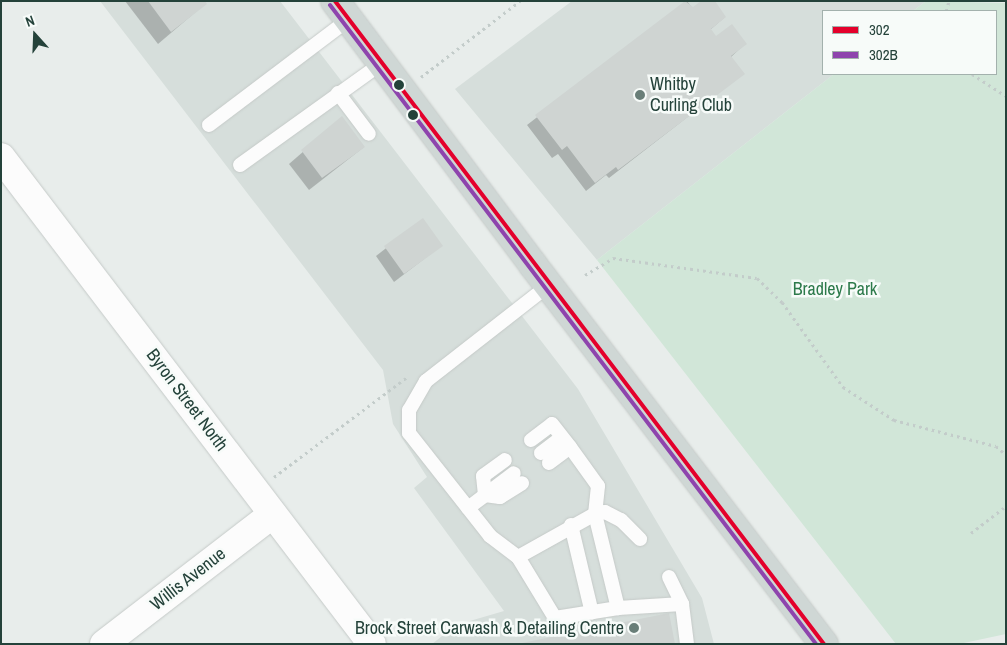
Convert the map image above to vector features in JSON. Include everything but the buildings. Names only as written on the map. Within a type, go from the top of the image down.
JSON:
[{"type":"main road","points":[[342,10],[549,285],[824,644]]},
{"type":"street","name":"Byron Street North","points":[[1,157],[372,644]]},
{"type":"street","name":"Willis Avenue","points":[[104,644],[273,514]]},
{"type":"lane","points":[[209,124],[342,10]]},
{"type":"lane","points":[[240,165],[382,63]]},
{"type":"lane","points":[[338,93],[370,134]]},
{"type":"lane","points":[[549,285],[426,381],[409,410],[409,434],[490,536],[518,556],[555,618],[618,608],[682,604]]},
{"type":"lane","points":[[531,440],[552,424],[598,486],[595,514],[618,608]]},
{"type":"lane","points":[[545,458],[566,442]]},
{"type":"lane","points":[[485,495],[484,476],[505,460]]},
{"type":"lane","points":[[468,508],[485,495],[518,478]]},
{"type":"lane","points":[[518,556],[571,526],[595,514],[605,512],[621,520],[640,539]]},
{"type":"lane","points":[[571,526],[592,613]]},
{"type":"lane","points":[[669,577],[682,604],[687,644]]},
{"type":"path","points":[[404,91],[520,1]]},
{"type":"path","points":[[974,75],[1006,96]]},
{"type":"path","points":[[584,275],[613,258],[757,278],[782,302],[843,387],[894,420],[996,446],[1006,455]]},
{"type":"path","points":[[268,482],[412,373]]},
{"type":"path","points":[[970,533],[1006,506]]},
{"type":"shaded area","points":[[100,1],[280,1],[578,389],[702,598],[714,644],[432,644],[456,625],[504,611],[414,488],[427,477],[393,424],[383,370]]},
{"type":"shaded area","points":[[572,1],[926,1],[914,10],[822,10],[822,75],[833,75],[597,260],[455,89]]},
{"type":"green space","name":"Bradley Park","points":[[926,1],[1006,3],[1006,634],[959,644],[896,644],[597,260],[833,75],[997,75],[997,10],[914,10]]},
{"type":"transit line","name":"302","points":[[335,1],[824,644]]},
{"type":"transit line","name":"302B","points":[[330,5],[816,644]]},
{"type":"place","name":"Whitby Curling Club","points":[[640,95]]},
{"type":"place","name":"Brock Street Carwash & Detailing Centre","points":[[634,628]]}]
